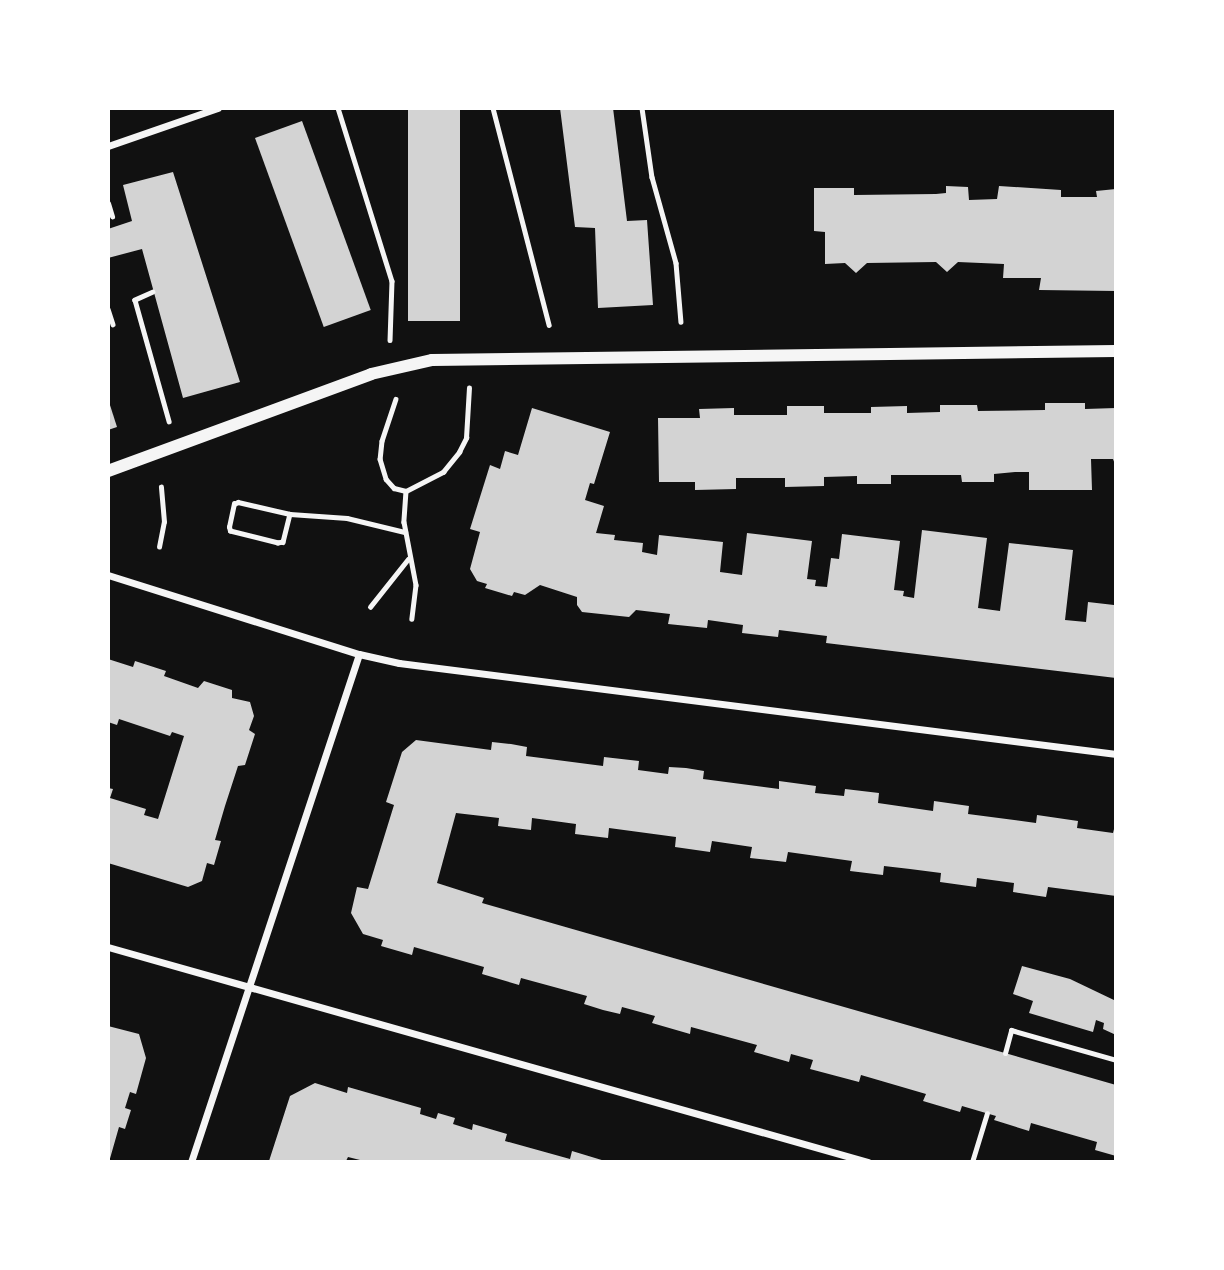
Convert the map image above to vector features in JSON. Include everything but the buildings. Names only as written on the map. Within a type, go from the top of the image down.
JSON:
[{"type":"street","points":[[108,146],[218,108]]},
{"type":"street","points":[[108,471],[370,374],[432,360],[1115,351]]},
{"type":"street","points":[[108,575],[359,654],[399,663],[1115,754]]},
{"type":"street","points":[[191,1161],[359,654]]},
{"type":"street","points":[[108,947],[868,1161]]},
{"type":"lane","points":[[108,203],[112,216]]},
{"type":"lane","points":[[1005,1053],[1011,1030],[1115,1060]]},
{"type":"lane","points":[[972,1161],[987,1113]]},
{"type":"path","points":[[338,108],[392,281],[390,340]]},
{"type":"path","points":[[493,108],[549,325]]},
{"type":"path","points":[[642,108],[652,177],[676,262],[681,322]]},
{"type":"path","points":[[153,292],[135,300],[169,421]]},
{"type":"path","points":[[108,309],[113,324]]},
{"type":"path","points":[[396,398],[380,459],[386,479],[394,488],[406,491],[443,472],[459,452],[466,438],[469,388]]},
{"type":"path","points":[[159,547],[164,522],[161,487]]},
{"type":"path","points":[[406,491],[405,531],[408,558],[416,585],[412,619]]},
{"type":"path","points":[[290,514],[283,542],[230,531],[229,527],[234,504],[238,502],[290,514],[347,518],[405,531]]},
{"type":"path","points":[[370,607],[408,558]]}]
